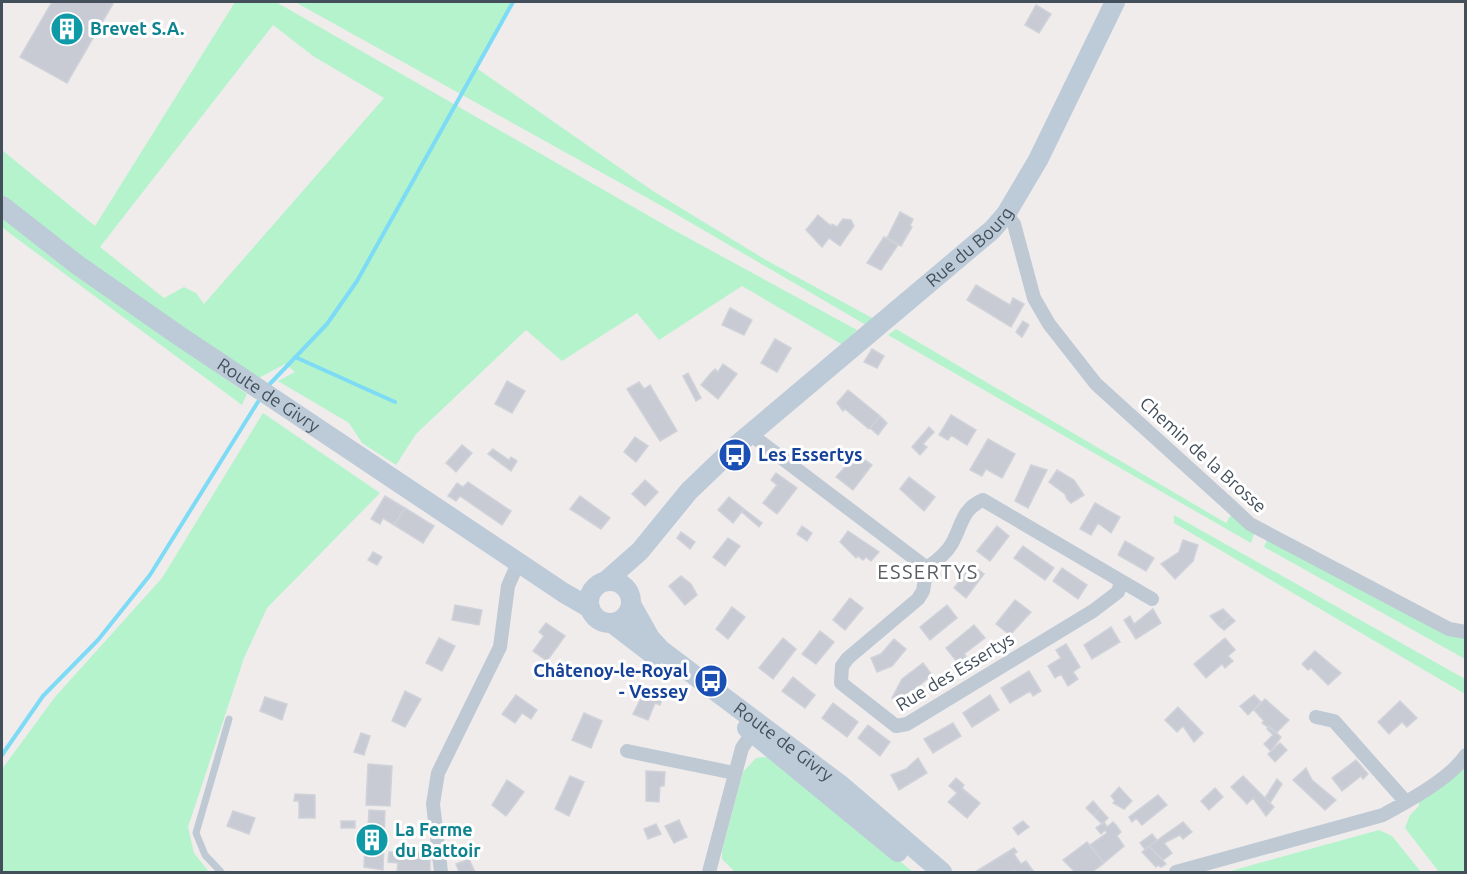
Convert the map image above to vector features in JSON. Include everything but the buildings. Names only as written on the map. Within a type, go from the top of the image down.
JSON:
[{"type":"main road","name":"Rue du Bourg","points":[[601,583],[640,551],[689,491],[750,434],[992,230],[1006,214],[1038,160],[1115,2]]},
{"type":"main road","name":"Route de Givry","points":[[2,206],[103,283],[273,400],[590,608]]},
{"type":"main road","name":"Rue du Bourg","points":[[632,601],[640,551]]},
{"type":"main road","name":"Route de Givry","points":[[542,576],[571,585],[601,583]]},
{"type":"main road","points":[[617,581],[626,586],[632,601],[622,620],[612,623],[603,622],[594,616],[590,608],[591,593],[601,583],[617,581]]},
{"type":"main road","name":"Route de Givry","points":[[632,601],[650,638],[661,650],[756,727],[922,873]]},
{"type":"main road","name":"Route de Givry","points":[[612,623],[842,786],[942,873]]},
{"type":"street","name":"Chemin de la Brosse","points":[[1006,214],[1014,224],[1034,298],[1056,332],[1096,384],[1257,528],[1449,629],[1466,632]]},
{"type":"street","points":[[750,434],[927,568],[946,553],[953,543],[968,509],[983,500],[1152,599]]},
{"type":"street","points":[[441,873],[433,804],[438,773],[500,647],[508,586],[519,561]]},
{"type":"street","name":"Rue des Essertys","points":[[927,568],[923,591],[918,599],[848,658],[842,666],[841,683],[896,726],[907,724],[1093,611],[1118,592],[1120,581]]},
{"type":"street","points":[[1316,717],[1334,721],[1406,802]]},
{"type":"street","points":[[710,873],[734,773],[742,748],[756,727]]},
{"type":"street","points":[[627,751],[734,773]]},
{"type":"street","points":[[1176,873],[1383,815],[1459,765],[1466,755]]},
{"type":"lane","points":[[221,873],[205,855],[196,833],[229,720]]},
{"type":"green space","points":[[235,2],[276,2],[670,228],[857,330],[843,345],[742,286],[659,340],[637,313],[562,361],[526,330],[416,434],[396,465],[362,443],[349,423],[278,381],[295,372],[285,364],[259,378],[78,257],[2,197],[2,150],[95,226]],"holes":[[[273,25],[313,56],[384,98],[204,304],[196,293],[184,287],[164,298],[100,247]]]},
{"type":"green space","points":[[295,2],[513,2],[475,67],[653,191],[766,260],[874,319],[866,325],[669,210]]},
{"type":"green space","points":[[2,214],[115,301],[247,394],[242,405],[12,235],[2,227]]},
{"type":"green space","points":[[896,329],[1226,523],[1231,515],[1255,531],[1251,543],[888,335]]},
{"type":"green space","points":[[263,413],[380,493],[267,608],[244,658],[188,827],[194,853],[209,872],[2,872],[2,769],[55,697],[162,578]]},
{"type":"green space","points":[[1174,515],[1465,679],[1465,694],[1174,523]]},
{"type":"green space","points":[[1267,539],[1465,638],[1465,659],[1264,547]]},
{"type":"green space","points":[[756,758],[776,759],[913,872],[735,872],[722,859],[722,851],[743,772]]},
{"type":"green space","points":[[1465,762],[1465,872],[1439,872],[1405,828],[1410,815],[1419,806],[1419,801]]},
{"type":"green space","points":[[1379,830],[1392,836],[1421,872],[1227,872]]},
{"type":"waterway","points":[[266,388],[327,324],[357,281],[513,2]]},
{"type":"waterway","points":[[295,357],[395,402]]},
{"type":"waterway","points":[[2,755],[43,696],[98,640],[150,575],[261,397]]},
{"type":"place","name":"Brevet S.A.","points":[[67,29]]},
{"type":"place","name":"Les Essertys","points":[[735,455]]},
{"type":"place","name":"Châtenoy-le-Royal - Vessey","points":[[711,681]]},
{"type":"place","name":"La Ferme du Battoir","points":[[372,840]]},
{"type":"district","name":"ESSERTYS","points":[[928,572]]}]
